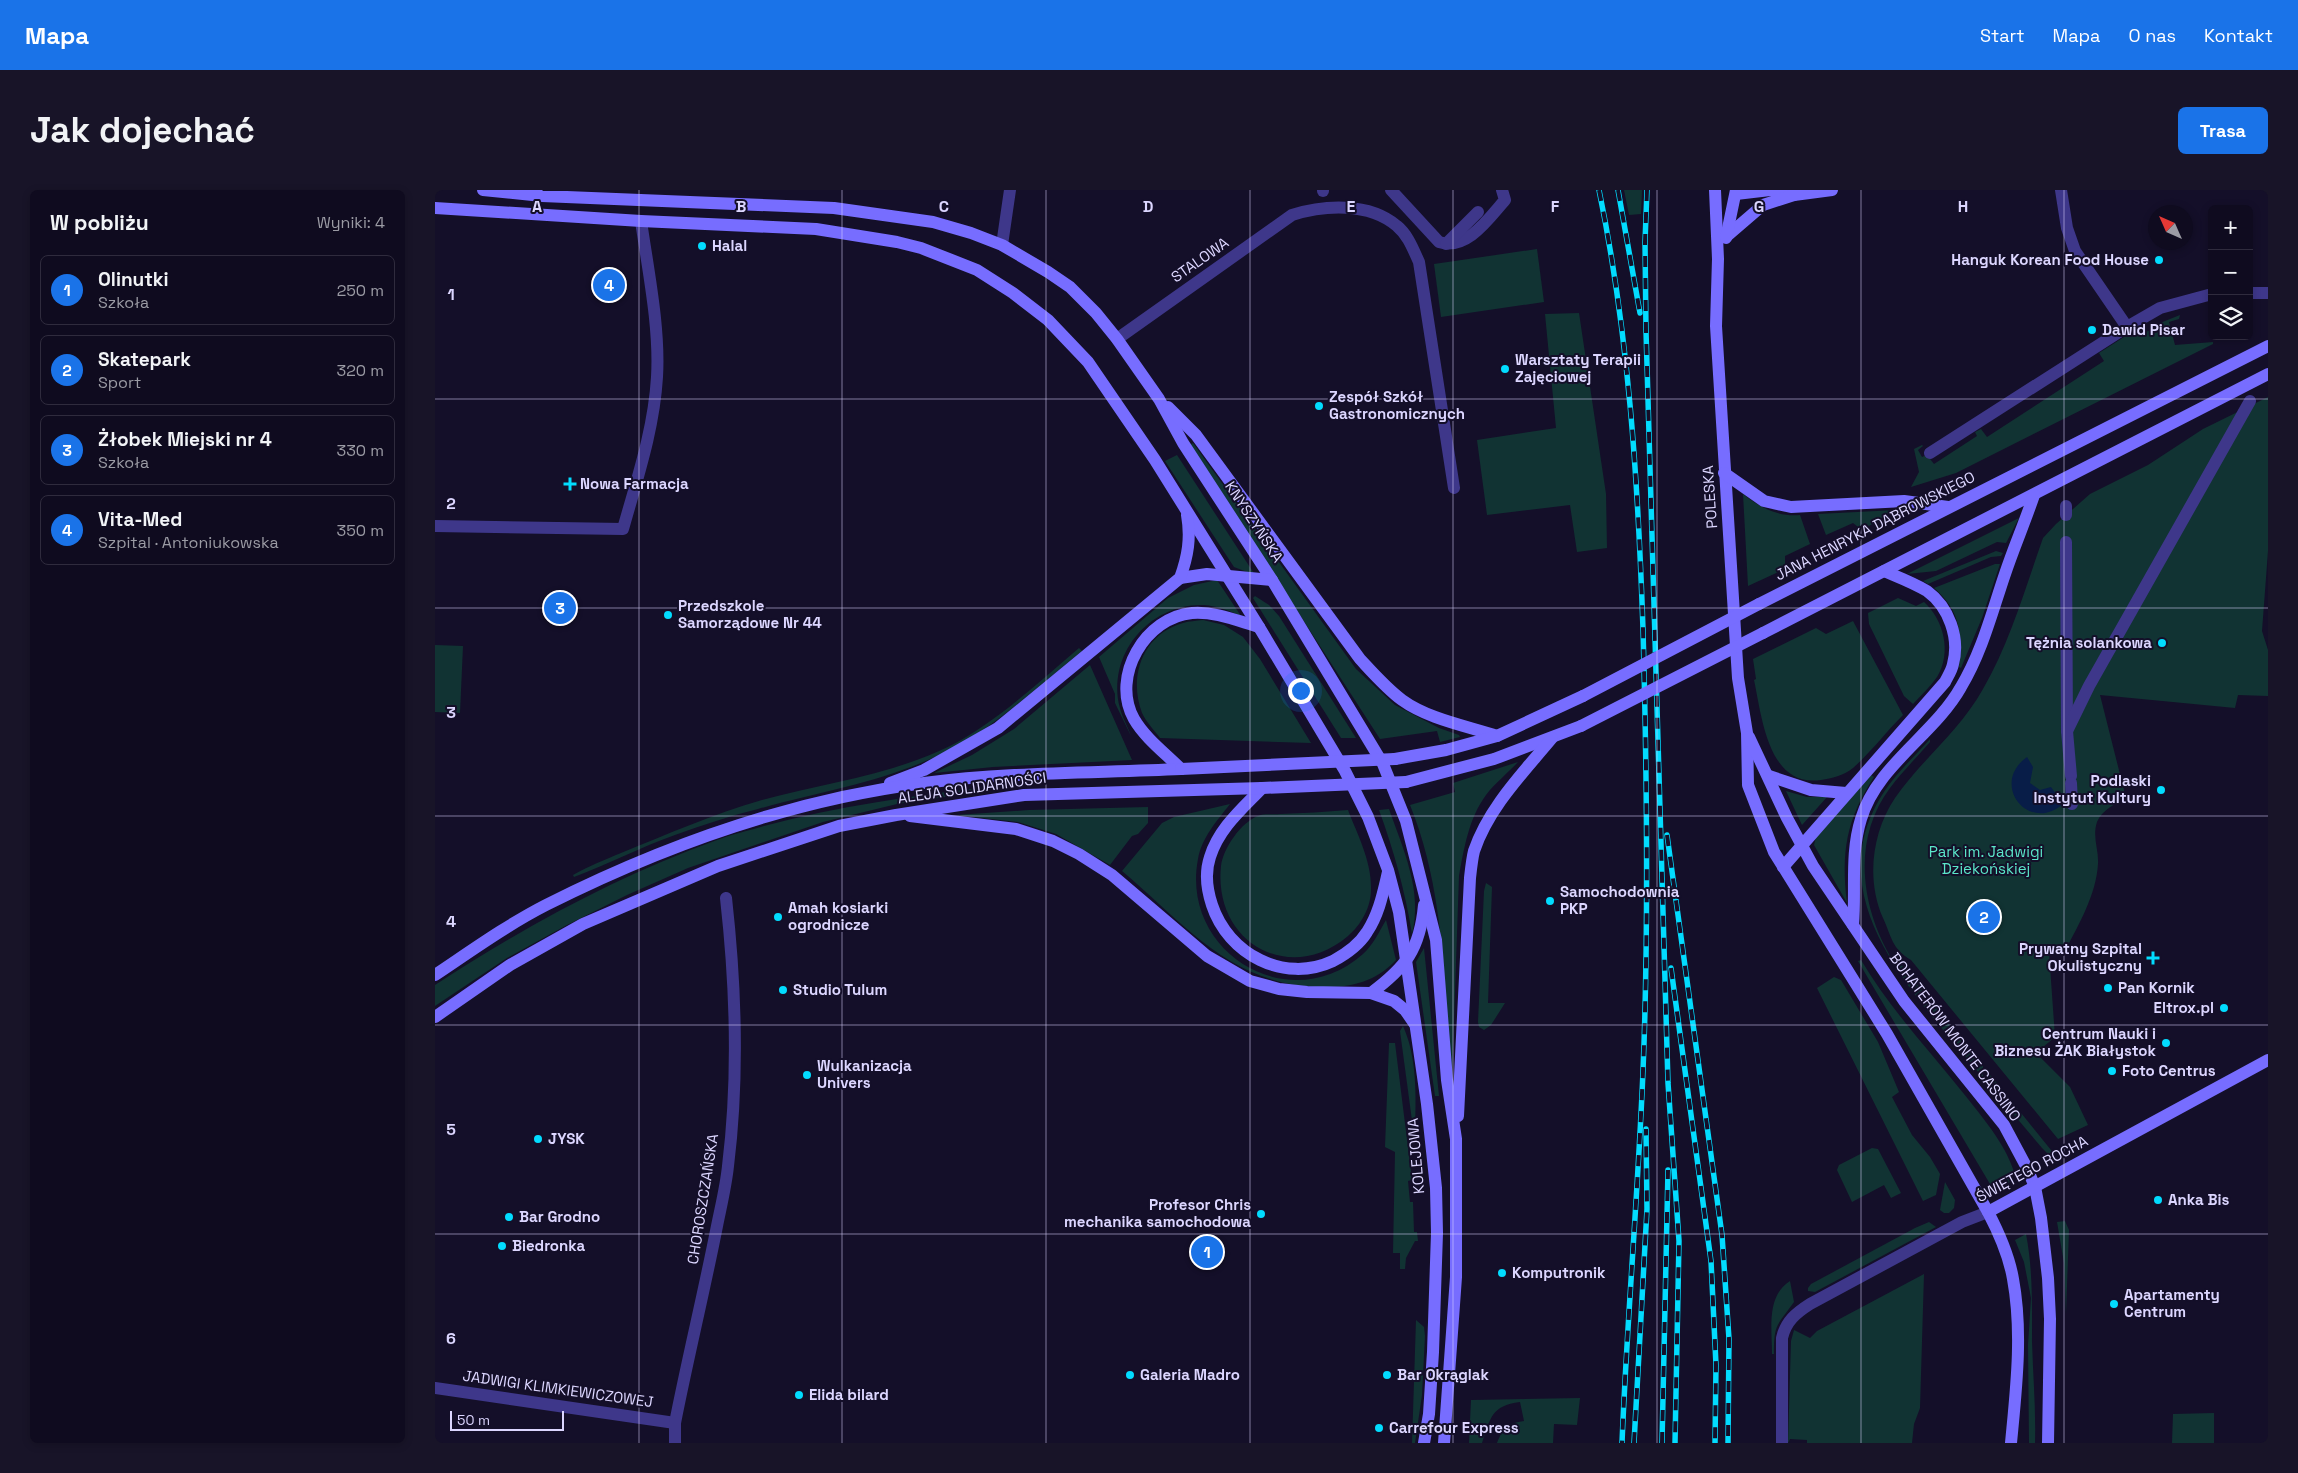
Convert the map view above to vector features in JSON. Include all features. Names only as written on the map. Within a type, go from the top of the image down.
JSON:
[{"type":"main road","name":"KNYSZYŃSKA","points":[[483,190],[541,196],[638,194],[833,208],[933,222],[971,233],[1002,245],[1070,287],[1096,313],[1117,339],[1159,399],[1183,443],[1272,580],[1383,764],[1406,821],[1425,896]]},
{"type":"main road","points":[[1715,190],[1736,192],[1770,190],[1794,195]]},
{"type":"main road","name":"POLESKA","points":[[1715,190],[1718,259],[1716,326],[1737,678],[1747,733],[1748,785],[1774,852],[1783,866]]},
{"type":"main road","points":[[1727,236],[1763,205],[1794,195],[1832,190]]},
{"type":"main road","points":[[1736,192],[1763,205]]},
{"type":"main road","name":"POLESKA","points":[[1718,259],[1727,236],[1736,192]]},
{"type":"main road","points":[[638,194],[641,221]]},
{"type":"main road","points":[[435,208],[641,221],[816,229],[921,248],[977,270],[1013,293],[1048,320],[1088,362],[1135,428],[1259,627],[1345,771],[1368,817],[1388,870],[1378,913],[1366,934],[1346,954],[1322,966],[1294,970],[1271,966],[1247,954],[1232,941],[1217,919],[1209,896],[1207,881],[1209,858],[1219,836],[1231,820],[1262,788]]},
{"type":"main road","points":[[873,238],[868,227],[869,223],[880,214]]},
{"type":"main road","name":"JANA HENRYKA DĄBROWSKIEGO","points":[[1497,736],[1583,696],[1948,507],[2268,346]]},
{"type":"main road","points":[[1879,573],[2268,374]]},
{"type":"main road","points":[[1159,399],[1196,435],[1360,659],[1377,678],[1402,700],[1417,709],[1497,736]]},
{"type":"main road","points":[[1725,473],[1764,501],[1791,507],[1904,501],[1948,507]]},
{"type":"main road","points":[[1853,925],[1855,893],[1853,867],[1861,818],[1882,780],[1946,708],[1961,688],[1975,660],[2034,495]]},
{"type":"main road","points":[[1180,578],[1189,549],[1190,534],[1186,509]]},
{"type":"main road","points":[[1879,573],[1926,591],[1939,602],[1949,619],[1955,640],[1953,664],[1940,688],[1783,866],[1887,1034],[1988,1212],[2008,1256],[2014,1280],[2017,1338],[2017,1371],[2011,1443]]},
{"type":"main road","name":"ALEJA SOLIDARNOŚCI","points":[[435,1017],[510,965],[583,924],[651,894],[774,846],[839,826],[984,800],[1070,793],[1405,782],[1494,759],[1581,726],[1879,573]]},
{"type":"main road","points":[[859,794],[924,770],[998,728],[1180,578],[1207,574],[1272,580]]},
{"type":"main road","points":[[1181,768],[1150,739],[1133,718],[1127,696],[1127,678],[1133,656],[1146,637],[1164,622],[1180,614],[1208,613],[1259,627]]},
{"type":"main road","name":"POLESKA","points":[[1747,733],[1801,845]]},
{"type":"main road","name":"ALEJA SOLIDARNOŚCI","points":[[435,974],[545,906],[660,852],[745,822],[798,807],[924,783],[1181,768],[1395,759],[1446,750],[1497,736]]},
{"type":"main road","points":[[1445,1443],[1456,1277],[1456,1139],[1463,1048],[1470,878],[1474,852],[1488,819],[1499,802],[1552,738]]},
{"type":"main road","points":[[1769,776],[1811,790],[1846,793]]},
{"type":"main road","points":[[895,815],[1016,829],[1053,841],[1079,854],[1112,875],[1207,956],[1250,981],[1279,989],[1307,992],[1371,993],[1394,1001],[1405,1010],[1416,1025]]},
{"type":"main road","name":"BOHATERÓW MONTE CASSINO","points":[[1801,845],[1903,1001],[2004,1125],[2035,1186],[2048,1278],[2050,1319],[2048,1443]]},
{"type":"main road","name":"KOLEJOWA","points":[[1388,870],[1399,912],[1427,1104],[1436,1188],[1437,1233],[1433,1352],[1429,1414],[1424,1443]]},
{"type":"main road","points":[[1371,993],[1391,978],[1406,961],[1422,928],[1425,896]]},
{"type":"main road","points":[[1425,896],[1436,940],[1447,1080],[1456,1139]]},
{"type":"main road","name":"ŚWIĘTEGO ROCHA","points":[[1988,1212],[2268,1060]]},
{"type":"street","points":[[1002,245],[1011,190]]},
{"type":"street","points":[[1391,190],[1439,242],[1446,244],[1470,238],[1505,200],[1502,190]]},
{"type":"street","points":[[2061,190],[2067,228],[2075,251],[2127,327]]},
{"type":"street","name":"STALOWA","points":[[1117,339],[1292,216],[1303,212],[1341,207],[1362,209],[1381,216],[1397,226],[1411,245],[1419,262],[1454,488]]},
{"type":"street","points":[[1446,244],[1478,212]]},
{"type":"street","points":[[435,526],[623,529],[652,422],[657,376],[651,292],[641,221]]},
{"type":"street","points":[[2253,292],[2268,294]]},
{"type":"street","points":[[1930,453],[2127,327],[2160,308],[2208,295]]},
{"type":"street","points":[[2067,731],[2089,686],[2250,401]]},
{"type":"street","points":[[2066,542],[2067,731],[2072,804]]},
{"type":"street","name":"CHOROSZCZAŃSKA","points":[[675,1443],[675,1423],[704,1295],[728,1168],[735,1059],[735,989],[726,898]]},
{"type":"street","name":"ŚWIĘTEGO ROCHA","points":[[1782,1443],[1782,1338],[1784,1330],[1793,1316],[1810,1304],[1962,1222],[1988,1212]]},
{"type":"street","name":"JADWIGI KLIMKIEWICZOWEJ","points":[[435,1388],[675,1423]]},
{"type":"green space","points":[[1624,190],[1642,190],[1641,214],[1629,215]]},
{"type":"green space","points":[[1537,249],[1544,302],[1441,317],[1434,264]]},
{"type":"green space","points":[[1579,313],[1606,494],[1607,548],[1577,552],[1570,505],[1487,515],[1477,440],[1556,428],[1545,314]]},
{"type":"green space","points":[[2180,315],[2179,319],[2169,322],[2175,345],[2213,342],[2213,344],[1956,473],[1911,487],[1919,472],[1914,449],[1922,445],[1918,450],[1922,457],[1927,455],[1934,464],[1977,436],[1975,432],[1981,429],[1987,437],[2104,361],[2099,353],[2124,337],[2161,328],[2160,323]]},
{"type":"green space","name":"Park im. Jadwigi Dziekońskiej","points":[[2268,397],[2268,551],[2262,631],[2268,650],[2268,696],[2238,695],[2235,708],[2100,695],[2126,798],[2105,811],[2097,822],[2095,838],[2098,859],[2097,876],[2090,898],[2065,951],[2049,952],[2055,1037],[2036,1053],[2070,1087],[2088,1125],[2058,1139],[1911,960],[1904,956],[1896,946],[1883,918],[1874,888],[1874,856],[1881,826],[1895,798],[1963,719],[1983,689],[2009,634],[2043,538],[2090,494],[2148,465],[2203,429]]},
{"type":"green space","points":[[1193,443],[1356,669],[1395,705],[1460,737],[1440,742],[1437,731],[1380,739],[1190,445]]},
{"type":"green space","points":[[1177,455],[1255,575],[1234,567],[1165,461]]},
{"type":"green space","points":[[1743,494],[1770,511],[1785,515],[1800,515],[1810,544],[1785,556],[1785,569],[1748,586]]},
{"type":"green space","points":[[1896,510],[1862,530],[1853,523],[1826,535],[1818,514]]},
{"type":"green space","points":[[2019,518],[2006,543],[1997,542],[1936,571],[1907,574]]},
{"type":"green space","points":[[1996,551],[2003,553],[2001,556],[1991,557],[1928,584],[1923,581]]},
{"type":"green space","points":[[1995,564],[2000,564],[1982,618],[1961,668],[1959,667],[1960,634],[1955,614],[1950,605],[1934,588]]},
{"type":"green space","points":[[1217,580],[1241,616],[1223,609],[1204,605],[1184,607],[1166,613],[1150,622],[1136,636],[1126,651],[1120,669],[1117,688],[1120,708],[1131,736],[1115,703],[1115,694],[1099,657],[1168,598],[1194,585]]},
{"type":"green space","points":[[1255,596],[1269,605],[1279,616],[1356,738],[1341,738],[1253,598]]},
{"type":"green space","points":[[1898,598],[1916,606],[1924,602],[1937,618],[1944,637],[1945,647],[1942,668],[1934,681],[1913,704],[1904,696],[1869,624],[1868,613]]},
{"type":"green space","points":[[1203,620],[1224,625],[1243,637],[1260,659],[1311,743],[1160,738],[1142,713],[1138,699],[1138,671],[1142,658],[1158,636],[1169,629],[1185,622]]},
{"type":"green space","points":[[1853,621],[1903,715],[1849,771],[1821,780],[1803,780],[1789,773],[1779,762],[1771,747],[1760,712],[1754,680],[1756,679],[1753,659],[1816,628],[1826,634]]},
{"type":"green space","points":[[435,645],[463,646],[460,713],[435,712]]},
{"type":"green space","points":[[1079,648],[1082,651],[992,724],[959,745],[934,757],[885,776],[706,824],[662,840],[574,877],[573,875],[609,858],[726,812],[762,800],[857,778],[928,756],[950,746],[985,725]]},
{"type":"green space","points":[[1090,665],[1132,760],[993,767],[934,773],[972,755],[1014,729]]},
{"type":"green space","points":[[1930,739],[1930,742],[1890,788],[1878,808],[1865,852],[1868,897],[1882,941],[1893,961],[1900,963],[1983,1066],[1983,1078],[1933,1018],[1908,985],[1886,950],[1869,914],[1861,877],[1863,839],[1879,800],[1896,776]]},
{"type":"green space","points":[[1518,762],[1493,786],[1480,804],[1471,823],[1463,855],[1459,876],[1451,1078],[1437,905],[1422,838],[1410,805],[1455,792],[1453,783]]},
{"type":"green space","points":[[1871,775],[1874,777],[1857,808],[1848,837],[1845,868],[1847,903],[1814,845],[1816,837]]},
{"type":"green space","points":[[987,787],[987,791],[897,804],[823,822],[688,868],[627,895],[567,925],[507,958],[435,1006],[435,985],[503,943],[572,904],[607,886],[680,854],[734,834],[792,819],[847,807]]},
{"type":"green space","points":[[1786,791],[1807,797],[1827,797],[1802,825]]},
{"type":"green space","points":[[1230,804],[1206,836],[1198,859],[1197,893],[1206,923],[1223,948],[1246,966],[1274,977],[1304,980],[1334,972],[1363,954],[1373,942],[1386,920],[1396,960],[1380,974],[1363,982],[1345,986],[1324,987],[1292,984],[1263,976],[1237,965],[1213,949],[1122,871],[1162,823],[1174,817]]},
{"type":"green space","points":[[1148,807],[1148,823],[1138,834],[1132,836],[1110,865],[1056,834],[1018,822],[956,815],[1029,810]]},
{"type":"green space","points":[[1389,809],[1410,870],[1413,886],[1415,918],[1412,934],[1399,871],[1379,810]]},
{"type":"green space","points":[[1348,810],[1364,849],[1371,880],[1371,896],[1361,921],[1348,936],[1325,950],[1302,957],[1280,956],[1259,948],[1242,935],[1229,916],[1222,893],[1222,859],[1229,844],[1245,824],[1260,815]]},
{"type":"green space","points":[[1486,883],[1492,887],[1488,1003],[1505,1003],[1491,1025],[1484,1030],[1479,1027],[1478,1022],[1484,891]]},
{"type":"green space","points":[[1424,948],[1439,1096],[1435,1096],[1416,962]]},
{"type":"green space","points":[[1861,960],[1884,995],[1964,1094],[1999,1141],[2014,1172],[2009,1183],[1998,1189],[1990,1184],[1858,961]]},
{"type":"green space","points":[[1834,977],[1841,980],[1878,1042],[1899,1092],[1892,1097],[1912,1135],[1930,1157],[1940,1174],[1936,1195],[1923,1201],[1817,988]]},
{"type":"green space","points":[[1403,1026],[1408,1038],[1413,1063],[1415,1128],[1413,1128],[1400,1031]]},
{"type":"green space","points":[[1389,1043],[1395,1043],[1412,1180],[1408,1181],[1410,1202],[1413,1202],[1414,1232],[1417,1232],[1418,1241],[1415,1241],[1406,1258],[1405,1269],[1400,1269],[1400,1253],[1393,1253],[1395,1152],[1385,1147]]},
{"type":"green space","points":[[1988,1072],[2055,1155],[2048,1154],[2042,1148],[1987,1083]]},
{"type":"green space","points":[[1872,1148],[1878,1149],[1901,1193],[1891,1198],[1884,1185],[1852,1202],[1837,1170],[1839,1165]]},
{"type":"green space","points":[[1945,1182],[1955,1200],[1954,1208],[1949,1213],[1944,1213],[1940,1210]]},
{"type":"green space","points":[[2065,1221],[2069,1230],[2066,1314],[2064,1263],[2057,1222]]},
{"type":"green space","points":[[1929,1222],[1936,1227],[1815,1292],[1808,1291],[1811,1284]]},
{"type":"green space","points":[[2026,1234],[2032,1288],[2035,1443],[2029,1443],[2028,1345],[2031,1298],[2024,1262],[2015,1240]]},
{"type":"green space","points":[[1924,1274],[1920,1408],[1914,1424],[1912,1443],[1807,1443],[1807,1440],[1790,1439],[1788,1443],[1791,1341],[1794,1330],[1810,1338],[1817,1331]]},
{"type":"green space","points":[[1790,1281],[1794,1302],[1778,1325],[1774,1354],[1772,1354],[1771,1324],[1774,1304],[1782,1287]]},
{"type":"green space","points":[[1416,1320],[1424,1327],[1425,1336],[1422,1395],[1415,1443],[1412,1443]]},
{"type":"green space","points":[[1580,1398],[1577,1425],[1554,1424],[1553,1443],[1497,1443],[1507,1427],[1524,1421],[1520,1402],[1503,1406],[1493,1414],[1482,1443],[1469,1443],[1471,1400]]},
{"type":"green space","points":[[2214,1413],[2214,1443],[2172,1443],[2173,1414]]},
{"type":"water","points":[[2027,757],[2033,767],[2030,783],[2040,790],[2051,787],[2063,804],[2050,812],[2038,813],[2027,809],[2018,802],[2013,792],[2012,780],[2016,768]]},
{"type":"railway","points":[[1599,190],[1618,299],[1635,464],[1641,574],[1646,739],[1647,905],[1645,1016],[1622,1443]]},
{"type":"railway","points":[[1618,190],[1640,313]]},
{"type":"railway","points":[[1647,190],[1645,242],[1646,331],[1668,1083],[1679,1241],[1675,1443]]},
{"type":"railway","points":[[1667,835],[1722,1235],[1729,1339],[1728,1443]]},
{"type":"railway","points":[[1671,968],[1711,1261],[1716,1365],[1715,1443]]},
{"type":"railway","points":[[1634,1443],[1647,1209],[1646,1129]]},
{"type":"railway","points":[[1662,1443],[1668,1170]]},
{"type":"place","name":"Halal","points":[[702,246]]},
{"type":"place","name":"Hanguk Korean Food House","points":[[2159,260]]},
{"type":"place","name":"Vita-Med","points":[[609,285]]},
{"type":"place","name":"Dawid Pisar","points":[[2092,330]]},
{"type":"place","name":"Warsztaty Terapii Zajęciowej","points":[[1505,369]]},
{"type":"place","name":"Zespół Szkół Gastronomicznych","points":[[1319,406]]},
{"type":"place","name":"Nowa Farmacja","points":[[570,484]]},
{"type":"place","name":"Żłobek Miejski nr 4","points":[[560,608]]},
{"type":"place","name":"Przedszkole Samorządowe Nr 44","points":[[668,615]]},
{"type":"place","name":"Tężnia solankowa","points":[[2162,643]]},
{"type":"place","name":"Podlaski Instytut Kultury","points":[[2161,790]]},
{"type":"place","name":"Samochodownia PKP","points":[[1550,901]]},
{"type":"place","name":"Amah kosiarki ogrodnicze","points":[[778,917]]},
{"type":"place","name":"Skatepark","points":[[1984,917]]},
{"type":"place","name":"Prywatny Szpital Okulistyczny","points":[[2153,958]]},
{"type":"place","name":"Pan Kornik","points":[[2108,988]]},
{"type":"place","name":"Studio Tulum","points":[[783,990]]},
{"type":"place","name":"Eltrox.pl","points":[[2224,1008]]},
{"type":"place","name":"Centrum Nauki i Biznesu ŻAK Białystok","points":[[2166,1043]]},
{"type":"place","name":"Foto Centrus","points":[[2112,1071]]},
{"type":"place","name":"Wulkanizacja Univers","points":[[807,1075]]},
{"type":"place","name":"JYSK","points":[[538,1139]]},
{"type":"place","name":"Anka Bis","points":[[2158,1200]]},
{"type":"place","name":"Profesor Chris mechanika samochodowa","points":[[1261,1214]]},
{"type":"place","name":"Bar Grodno","points":[[509,1217]]},
{"type":"place","name":"Biedronka","points":[[502,1246]]},
{"type":"place","name":"Olinutki","points":[[1207,1252]]},
{"type":"place","name":"Komputronik","points":[[1502,1273]]},
{"type":"place","name":"Apartamenty Centrum","points":[[2114,1304]]},
{"type":"place","name":"Galeria Madro","points":[[1130,1375]]},
{"type":"place","name":"Bar Okrąglak","points":[[1387,1375]]},
{"type":"place","name":"Elida bilard","points":[[799,1395]]},
{"type":"place","name":"Carrefour Express","points":[[1379,1428]]}]
